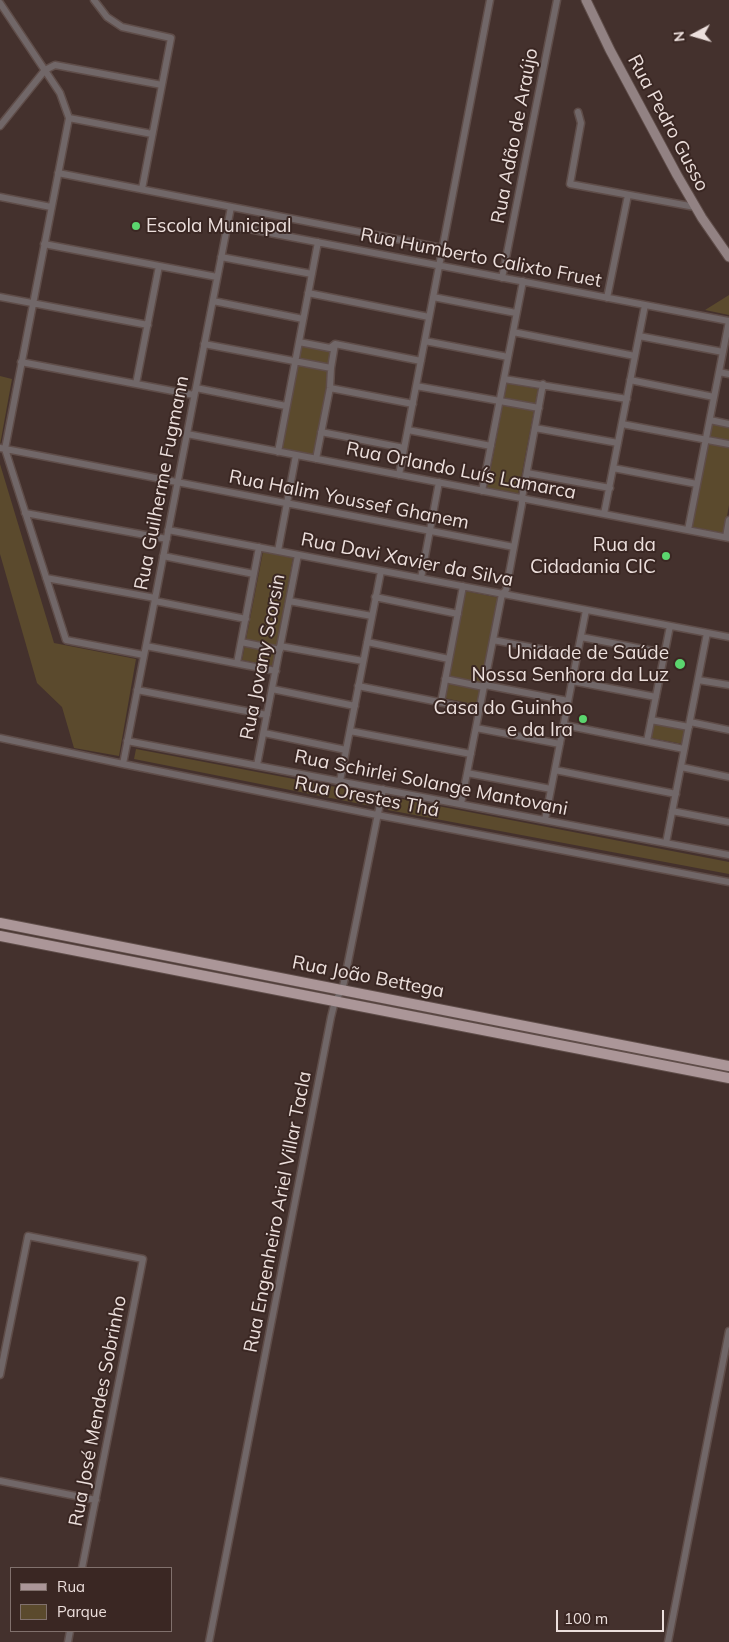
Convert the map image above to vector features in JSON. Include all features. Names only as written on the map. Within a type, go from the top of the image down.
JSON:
[{"type":"main road","name":"Rua Pedro Gusso","points":[[586,0],[610,50],[695,207],[729,257]]},
{"type":"main road","name":"Rua João Bettega","points":[[0,923],[729,1066]]},
{"type":"main road","points":[[51,946],[53,933]]},
{"type":"main road","name":"Rua João Bettega","points":[[0,936],[729,1078]]},
{"type":"main road","points":[[67,949],[69,936]]},
{"type":"main road","points":[[559,1045],[562,1033]]},
{"type":"street","points":[[94,0],[107,17],[122,27],[171,38],[142,189]]},
{"type":"street","points":[[399,475],[490,0]]},
{"type":"street","name":"Rua Adão de Araújo","points":[[502,278],[557,0]]},
{"type":"street","points":[[0,3],[60,92],[69,118],[22,362],[2,449],[66,640],[144,655]]},
{"type":"street","points":[[0,126],[45,70],[54,65],[162,85]]},
{"type":"street","points":[[578,112],[581,123],[570,184],[695,207]]},
{"type":"street","points":[[69,118],[152,134]]},
{"type":"street","points":[[58,173],[442,248]]},
{"type":"street","points":[[607,298],[628,195]]},
{"type":"street","points":[[0,197],[51,207]]},
{"type":"street","name":"Rua Guilherme Fugmann","points":[[123,764],[231,207]]},
{"type":"street","name":"Rua Humberto Calixto Fruet","points":[[228,225],[729,321]]},
{"type":"street","points":[[278,452],[318,242]]},
{"type":"street","points":[[44,244],[217,277]]},
{"type":"street","points":[[221,257],[312,274]]},
{"type":"street","points":[[136,384],[159,266]]},
{"type":"street","points":[[482,491],[523,282]]},
{"type":"street","points":[[308,293],[429,317]]},
{"type":"street","points":[[0,297],[148,325]]},
{"type":"street","points":[[433,297],[516,313]]},
{"type":"street","points":[[213,301],[303,319]]},
{"type":"street","points":[[604,514],[645,305]]},
{"type":"street","points":[[688,530],[729,321]]},
{"type":"street","points":[[513,332],[635,356]]},
{"type":"street","points":[[639,336],[723,352]]},
{"type":"street","points":[[425,341],[508,357]]},
{"type":"street","points":[[299,342],[330,348],[335,344],[421,361]]},
{"type":"street","points":[[204,344],[331,368]]},
{"type":"street","points":[[316,459],[330,388],[335,344]]},
{"type":"street","points":[[22,362],[136,384],[286,406]]},
{"type":"street","points":[[719,372],[729,374]]},
{"type":"street","points":[[504,379],[627,399]]},
{"type":"street","points":[[630,380],[714,397]]},
{"type":"street","points":[[461,804],[502,594],[506,590],[543,384]]},
{"type":"street","points":[[416,386],[539,408]]},
{"type":"street","points":[[330,388],[412,404]]},
{"type":"street","points":[[710,420],[729,424]]},
{"type":"street","points":[[622,424],[729,444]]},
{"type":"street","points":[[535,428],[618,443]]},
{"type":"street","points":[[408,430],[491,446]]},
{"type":"street","points":[[322,432],[404,448]]},
{"type":"street","name":"Rua Orlando Luís Lamarca","points":[[187,434],[727,537]]},
{"type":"street","name":"Rua Halim Youssef Ghanem","points":[[2,449],[514,547]]},
{"type":"street","points":[[278,551],[296,455]]},
{"type":"street","points":[[613,468],[697,484]]},
{"type":"street","points":[[527,472],[610,488]]},
{"type":"street","points":[[421,578],[439,482]]},
{"type":"street","points":[[25,513],[167,539]]},
{"type":"street","points":[[727,537],[729,520]]},
{"type":"street","name":"Rua Davi Xavier da Silva","points":[[168,530],[729,638]]},
{"type":"street","points":[[237,663],[259,547]]},
{"type":"street","name":"Rua Jovany Scorsin","points":[[257,766],[298,555]]},
{"type":"street","points":[[163,556],[254,574]]},
{"type":"street","points":[[340,781],[381,571]]},
{"type":"street","points":[[46,578],[246,619]]},
{"type":"street","points":[[441,702],[463,586]]},
{"type":"street","points":[[376,597],[458,614]]},
{"type":"street","points":[[289,601],[372,616]]},
{"type":"street","points":[[545,820],[586,610]]},
{"type":"street","points":[[647,741],[670,626]]},
{"type":"street","points":[[666,843],[707,633]]},
{"type":"street","points":[[581,637],[664,653]]},
{"type":"street","points":[[494,640],[577,656]]},
{"type":"street","points":[[241,642],[363,661]]},
{"type":"street","points":[[367,642],[449,659]]},
{"type":"street","points":[[146,646],[276,670]]},
{"type":"street","points":[[445,679],[568,701]]},
{"type":"street","points":[[698,680],[729,686]]},
{"type":"street","points":[[572,681],[656,697]]},
{"type":"street","points":[[358,686],[480,710]]},
{"type":"street","points":[[137,690],[267,715]]},
{"type":"street","points":[[272,690],[355,706]]},
{"type":"street","points":[[651,720],[729,730]]},
{"type":"street","points":[[564,725],[684,749]]},
{"type":"street","points":[[476,728],[560,744]]},
{"type":"street","points":[[350,731],[471,754]]},
{"type":"street","points":[[264,733],[346,750]]},
{"type":"street","name":"Rua Orestes Thá","points":[[0,738],[378,815],[729,882]]},
{"type":"street","name":"Rua Schirlei Solange Mantovani","points":[[128,741],[729,855]]},
{"type":"street","points":[[681,767],[729,777]]},
{"type":"street","points":[[555,770],[676,794]]},
{"type":"street","points":[[467,773],[551,789]]},
{"type":"street","name":"Rua Engenheiro Ariel Villar Tacla","points":[[209,1642],[334,1002],[342,990],[383,789]]},
{"type":"street","points":[[672,811],[729,822]]},
{"type":"street","name":"Rua José Mendes Sobrinho","points":[[0,1375],[28,1236],[143,1259],[82,1567]]},
{"type":"street","points":[[668,1642],[729,1330]]},
{"type":"street","points":[[0,1481],[96,1500]]},
{"type":"green space","points":[[729,295],[729,315],[705,310]]},
{"type":"green space","points":[[302,345],[331,350],[327,371],[327,389],[314,455],[282,449]]},
{"type":"green space","points":[[0,376],[12,379],[0,445]]},
{"type":"green space","points":[[507,383],[538,389],[518,494],[487,488]]},
{"type":"green space","points":[[712,424],[729,427],[729,505],[724,533],[692,527]]},
{"type":"green space","points":[[0,464],[54,643],[136,659],[119,756],[74,748],[62,707],[37,683],[0,554]]},
{"type":"green space","points":[[263,552],[293,558],[273,666],[242,660]]},
{"type":"green space","points":[[465,591],[500,598],[478,705],[444,698]]},
{"type":"green space","points":[[653,724],[685,730],[683,744],[651,738]]},
{"type":"green space","points":[[136,749],[373,794],[371,806],[134,759]]},
{"type":"green space","points":[[391,797],[729,862],[729,874],[388,810]]},
{"type":"place","name":"Escola Municipal","points":[[136,226]]},
{"type":"place","name":"Rua da Cidadania CIC","points":[[666,556]]},
{"type":"place","name":"Unidade de Saúde Nossa Senhora da Luz","points":[[680,664]]},
{"type":"place","name":"Casa do Guinho e da Ira","points":[[583,719]]}]
